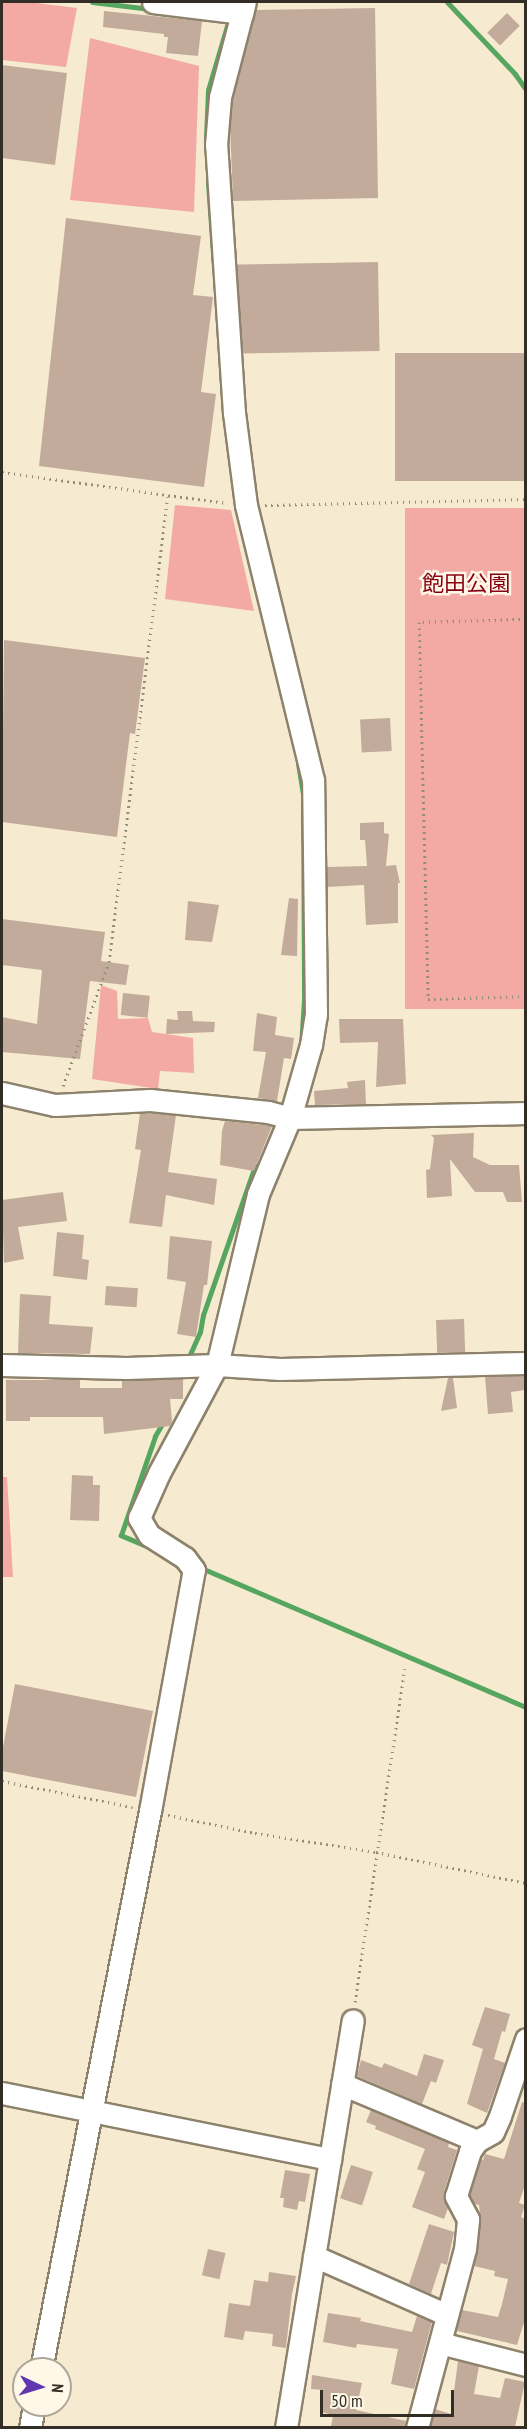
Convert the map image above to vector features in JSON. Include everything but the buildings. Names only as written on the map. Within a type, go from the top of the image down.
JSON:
[{"type":"street","points":[[43,2357],[150,1811],[194,1570],[186,1558],[149,1535],[139,1518],[143,1504],[217,1365],[258,1194],[290,1118],[311,1045],[316,1015],[313,780],[246,505],[234,413],[216,145],[220,97],[243,7],[153,2]]},
{"type":"street","points":[[2,1093],[55,1105],[150,1101],[268,1112],[290,1118],[525,1113]]},
{"type":"street","points":[[2,1365],[126,1368],[217,1365],[280,1369],[525,1364]]},
{"type":"street","points":[[286,2427],[353,2020]]},
{"type":"street","points":[[417,2427],[468,2231],[468,2219],[456,2196],[470,2151],[477,2141],[493,2132],[525,2044]]},
{"type":"street","points":[[342,2084],[477,2141]]},
{"type":"street","points":[[2,2093],[91,2113],[330,2159]]},
{"type":"street","points":[[314,2256],[447,2315]]},
{"type":"street","points":[[440,2343],[525,2365]]},
{"type":"path","points":[[2,472],[246,505],[525,499]]},
{"type":"path","points":[[55,1105],[109,962],[168,496]]},
{"type":"path","points":[[525,619],[419,622],[428,999],[525,996]]},
{"type":"path","points":[[353,2020],[376,1852],[405,1669]]},
{"type":"path","points":[[2,1781],[255,1833],[376,1852],[525,1883]]},
{"type":"green space","points":[[2,2],[29,2],[77,8],[66,67],[2,60]]},
{"type":"green space","points":[[90,38],[199,66],[194,212],[70,200]]},
{"type":"green space","points":[[175,505],[231,510],[254,611],[165,599]]},
{"type":"green space","name":"飽田公園","points":[[405,508],[525,508],[525,1009],[405,1009]]},
{"type":"green space","points":[[101,985],[117,991],[118,1019],[148,1018],[152,1032],[193,1038],[194,1073],[160,1071],[158,1089],[92,1079]]},
{"type":"green space","points":[[2,1477],[7,1477],[13,1577],[2,1577]]},
{"type":"waterway","points":[[92,2],[151,9]]},
{"type":"waterway","points":[[447,2],[515,74],[526,90]]},
{"type":"waterway","points":[[206,138],[208,90],[229,19],[225,19]]},
{"type":"waterway","points":[[208,183],[214,267]]},
{"type":"waterway","points":[[298,763],[303,793],[304,1000],[301,1047]]},
{"type":"waterway","points":[[187,1361],[200,1332],[203,1315],[255,1166]]},
{"type":"waterway","points":[[151,1548],[121,1535],[155,1436],[163,1422]]},
{"type":"waterway","points":[[199,1567],[526,1707]]}]
